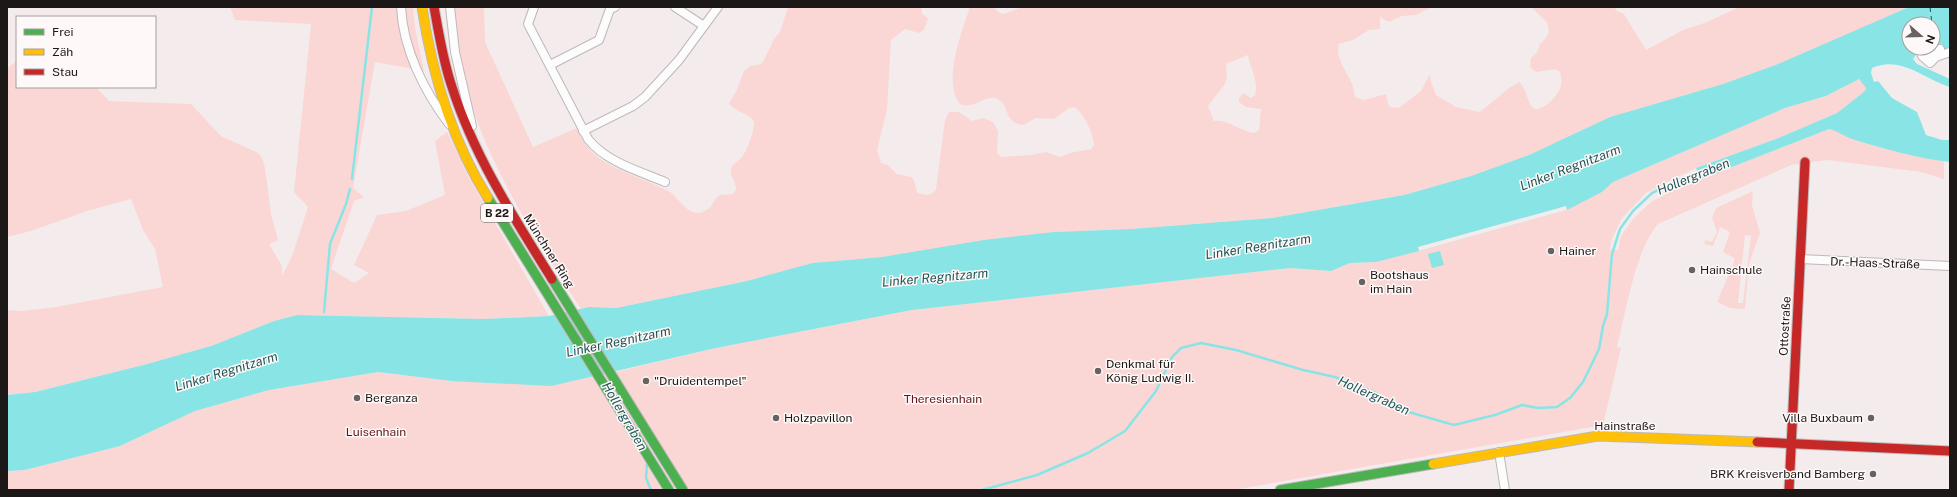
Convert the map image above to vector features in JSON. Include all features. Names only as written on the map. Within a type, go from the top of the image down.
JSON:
[{"type":"main road","name":"Münchner Ring","points":[[422,7],[434,73],[454,131],[479,184],[669,490]]},
{"type":"main road","name":"Münchner Ring","points":[[434,7],[437,33],[450,84],[463,120],[478,154],[509,210],[683,490]]},
{"type":"main road","name":"Ottostraße","points":[[1789,490],[1804,162]]},
{"type":"main road","name":"Hainstraße","points":[[1280,490],[1499,452],[1608,436],[1950,450]]},
{"type":"street","points":[[401,7],[402,24],[406,42],[422,79],[437,108],[454,131]]},
{"type":"street","points":[[450,7],[456,59],[478,154]]},
{"type":"street","points":[[534,7],[528,24],[583,131],[596,149],[606,156],[665,182]]},
{"type":"street","points":[[550,65],[599,40],[610,10],[614,7]]},
{"type":"street","points":[[675,7],[704,26]]},
{"type":"street","points":[[583,131],[633,106],[645,97],[679,60],[718,7]]},
{"type":"street","points":[[1922,56],[1930,63],[1939,56]]},
{"type":"street","name":"Dr.-Haas-Straße","points":[[1800,259],[1950,266]]},
{"type":"street","points":[[1499,452],[1505,490]]},
{"type":"green space","points":[[230,7],[413,7],[415,28],[424,71],[375,62],[353,188],[364,197],[354,201],[331,269],[354,283],[369,273],[354,265],[377,215],[406,211],[445,195],[435,141],[447,132],[469,178],[549,316],[484,319],[297,315],[274,321],[211,346],[147,364],[35,392],[7,395],[7,310],[20,311],[56,307],[163,287],[155,249],[143,230],[131,199],[87,211],[31,231],[7,237],[7,68],[16,62],[16,88],[97,88],[109,101],[191,104],[221,136],[258,153],[262,158],[265,168],[271,214],[278,240],[269,244],[282,266],[282,276],[292,256],[308,207],[294,192],[311,24],[235,20]]},
{"type":"green space","points":[[453,7],[484,7],[485,42],[533,147],[577,128],[583,141],[592,152],[603,161],[670,192],[687,208],[696,213],[708,209],[720,195],[733,194],[735,191],[736,185],[731,174],[731,169],[746,150],[752,135],[754,122],[749,116],[734,108],[729,103],[736,92],[744,71],[750,66],[761,64],[764,60],[774,39],[780,32],[788,7],[921,7],[922,14],[928,18],[924,30],[919,33],[905,29],[891,40],[887,110],[877,150],[881,163],[888,165],[897,174],[911,177],[914,180],[917,192],[925,195],[932,193],[936,189],[945,120],[949,112],[959,112],[972,121],[983,118],[993,122],[998,131],[997,153],[1001,157],[1031,155],[1046,152],[1060,157],[1070,153],[1091,149],[1094,145],[1092,135],[1087,124],[1078,110],[1074,107],[1069,108],[1054,119],[1036,118],[1023,125],[1016,123],[1009,117],[1004,105],[996,98],[987,99],[969,105],[960,104],[955,94],[953,70],[955,56],[970,7],[994,7],[998,12],[1003,14],[1023,7],[1432,7],[1416,15],[1402,16],[1389,22],[1380,17],[1380,29],[1369,30],[1353,40],[1339,44],[1338,54],[1353,85],[1355,97],[1364,100],[1386,94],[1389,107],[1399,108],[1421,91],[1430,74],[1431,82],[1436,95],[1456,107],[1480,112],[1509,88],[1519,82],[1524,88],[1529,103],[1534,109],[1543,107],[1551,101],[1560,89],[1561,75],[1556,69],[1536,72],[1530,67],[1531,58],[1537,52],[1540,44],[1549,32],[1547,22],[1531,7],[1614,7],[1617,11],[1624,14],[1646,50],[1683,30],[1707,22],[1739,7],[1909,7],[1778,64],[1723,84],[1610,117],[1529,155],[1471,176],[1404,195],[1272,218],[1131,229],[1054,232],[882,257],[812,263],[747,281],[616,308],[589,307],[581,309],[523,217],[490,153],[465,85],[457,49]],"holes":[[[1248,55],[1256,85],[1255,95],[1251,98],[1243,93],[1239,98],[1239,102],[1246,107],[1261,109],[1259,130],[1254,133],[1229,123],[1214,121],[1208,106],[1225,84],[1227,77],[1226,64]]]},
{"type":"green space","name":"Theresienhain","points":[[1859,79],[1867,88],[1837,113],[1776,139],[1696,168],[1646,193],[1622,218],[1611,241],[1610,250],[1618,250],[1621,236],[1633,219],[1651,202],[1676,189],[1829,129],[1838,131],[1861,142],[1902,153],[1944,161],[1944,179],[1921,172],[1827,160],[1791,165],[1658,224],[1643,250],[1632,282],[1617,347],[1621,348],[1603,425],[1233,490],[689,490],[615,372],[716,348],[912,310],[1290,268],[1331,271],[1350,263],[1376,262],[1567,209],[1602,192],[1613,182],[1785,108],[1826,96]]},
{"type":"green space","points":[[1753,191],[1752,205],[1760,233],[1749,264],[1745,309],[1730,308],[1717,302],[1734,262],[1734,258],[1723,252],[1730,232],[1720,227],[1713,246],[1704,244],[1705,240],[1712,242],[1717,232],[1712,218],[1716,208]],"holes":[[[1745,235],[1751,236],[1743,303],[1738,303]]]},
{"type":"green space","name":"Luisenhain","points":[[378,372],[451,381],[592,377],[662,490],[7,490],[7,471],[25,470],[120,446],[195,411],[269,390]]},
{"type":"water","name":"Linker Regnitzarm","points":[[1909,7],[1950,7],[1950,48],[1941,50],[1941,16],[1901,16],[1901,56],[1915,56],[1913,59],[1917,64],[1950,79],[1950,87],[1903,66],[1893,64],[1872,68],[1871,73],[1874,82],[1878,81],[1892,98],[1917,112],[1926,135],[1942,140],[1950,140],[1950,162],[1912,156],[1888,150],[1852,139],[1829,129],[1701,179],[1696,168],[1776,139],[1837,113],[1865,91],[1866,88],[1859,79],[1826,96],[1785,108],[1613,182],[1602,192],[1567,210],[1376,262],[1350,263],[1331,271],[1290,268],[912,310],[716,348],[551,386],[451,381],[378,372],[269,390],[195,411],[120,446],[25,470],[7,471],[7,395],[35,392],[147,364],[211,346],[274,321],[297,315],[484,319],[549,316],[589,307],[616,308],[747,281],[812,263],[882,257],[984,240],[1054,232],[1131,229],[1272,218],[1404,195],[1471,176],[1529,155],[1610,117],[1723,84],[1778,64]]},
{"type":"water","points":[[1440,251],[1444,265],[1432,268],[1428,254]]},
{"type":"pier","points":[[1566,206],[1567,210],[1419,251],[1418,247]]},
{"type":"waterway","points":[[352,179],[372,7]]},
{"type":"waterway","name":"Hollergraben","points":[[982,490],[1037,475],[1088,453],[1125,431],[1156,391],[1172,357],[1181,348],[1201,343],[1236,350],[1303,370],[1335,377],[1376,393],[1405,411],[1454,425],[1495,415],[1522,405],[1538,408],[1557,407],[1570,398],[1583,382],[1599,349],[1603,326],[1607,314],[1612,254],[1620,229],[1633,211],[1652,193],[1679,180],[1700,173]]},
{"type":"waterway","points":[[324,312],[330,244],[346,204],[350,189]]},
{"type":"waterway","name":"Hollergraben","points":[[647,464],[646,478],[651,490]]},
{"type":"ferry route","points":[[1930,7],[1931,16]]},
{"type":"traffic: fast","points":[[488,198],[669,490]]},
{"type":"traffic: fast","points":[[552,279],[683,490]]},
{"type":"traffic: fast","points":[[1280,490],[1433,464]]},
{"type":"traffic: slow","points":[[422,7],[431,57],[445,106],[464,153],[488,198]]},
{"type":"traffic: slow","points":[[1433,464],[1598,436],[1757,442]]},
{"type":"traffic: jam","points":[[434,7],[446,67],[461,113],[483,162],[496,186],[552,279]]},
{"type":"traffic: jam","points":[[1789,490],[1805,162]]},
{"type":"traffic: jam","points":[[1757,442],[1950,451]]},
{"type":"place","name":"Hainer","points":[[1551,251]]},
{"type":"place","name":"Hainschule","points":[[1692,270]]},
{"type":"place","name":"Bootshaus im Hain","points":[[1362,282]]},
{"type":"place","name":"Denkmal für König Ludwig II.","points":[[1098,371]]},
{"type":"place","name":"\"Druidentempel\"","points":[[646,381]]},
{"type":"place","name":"Berganza","points":[[357,398]]},
{"type":"place","name":"Holzpavillon","points":[[776,418]]},
{"type":"place","name":"Villa Buxbaum","points":[[1871,418]]},
{"type":"place","name":"BRK Kreisverband Bamberg","points":[[1873,474]]}]
